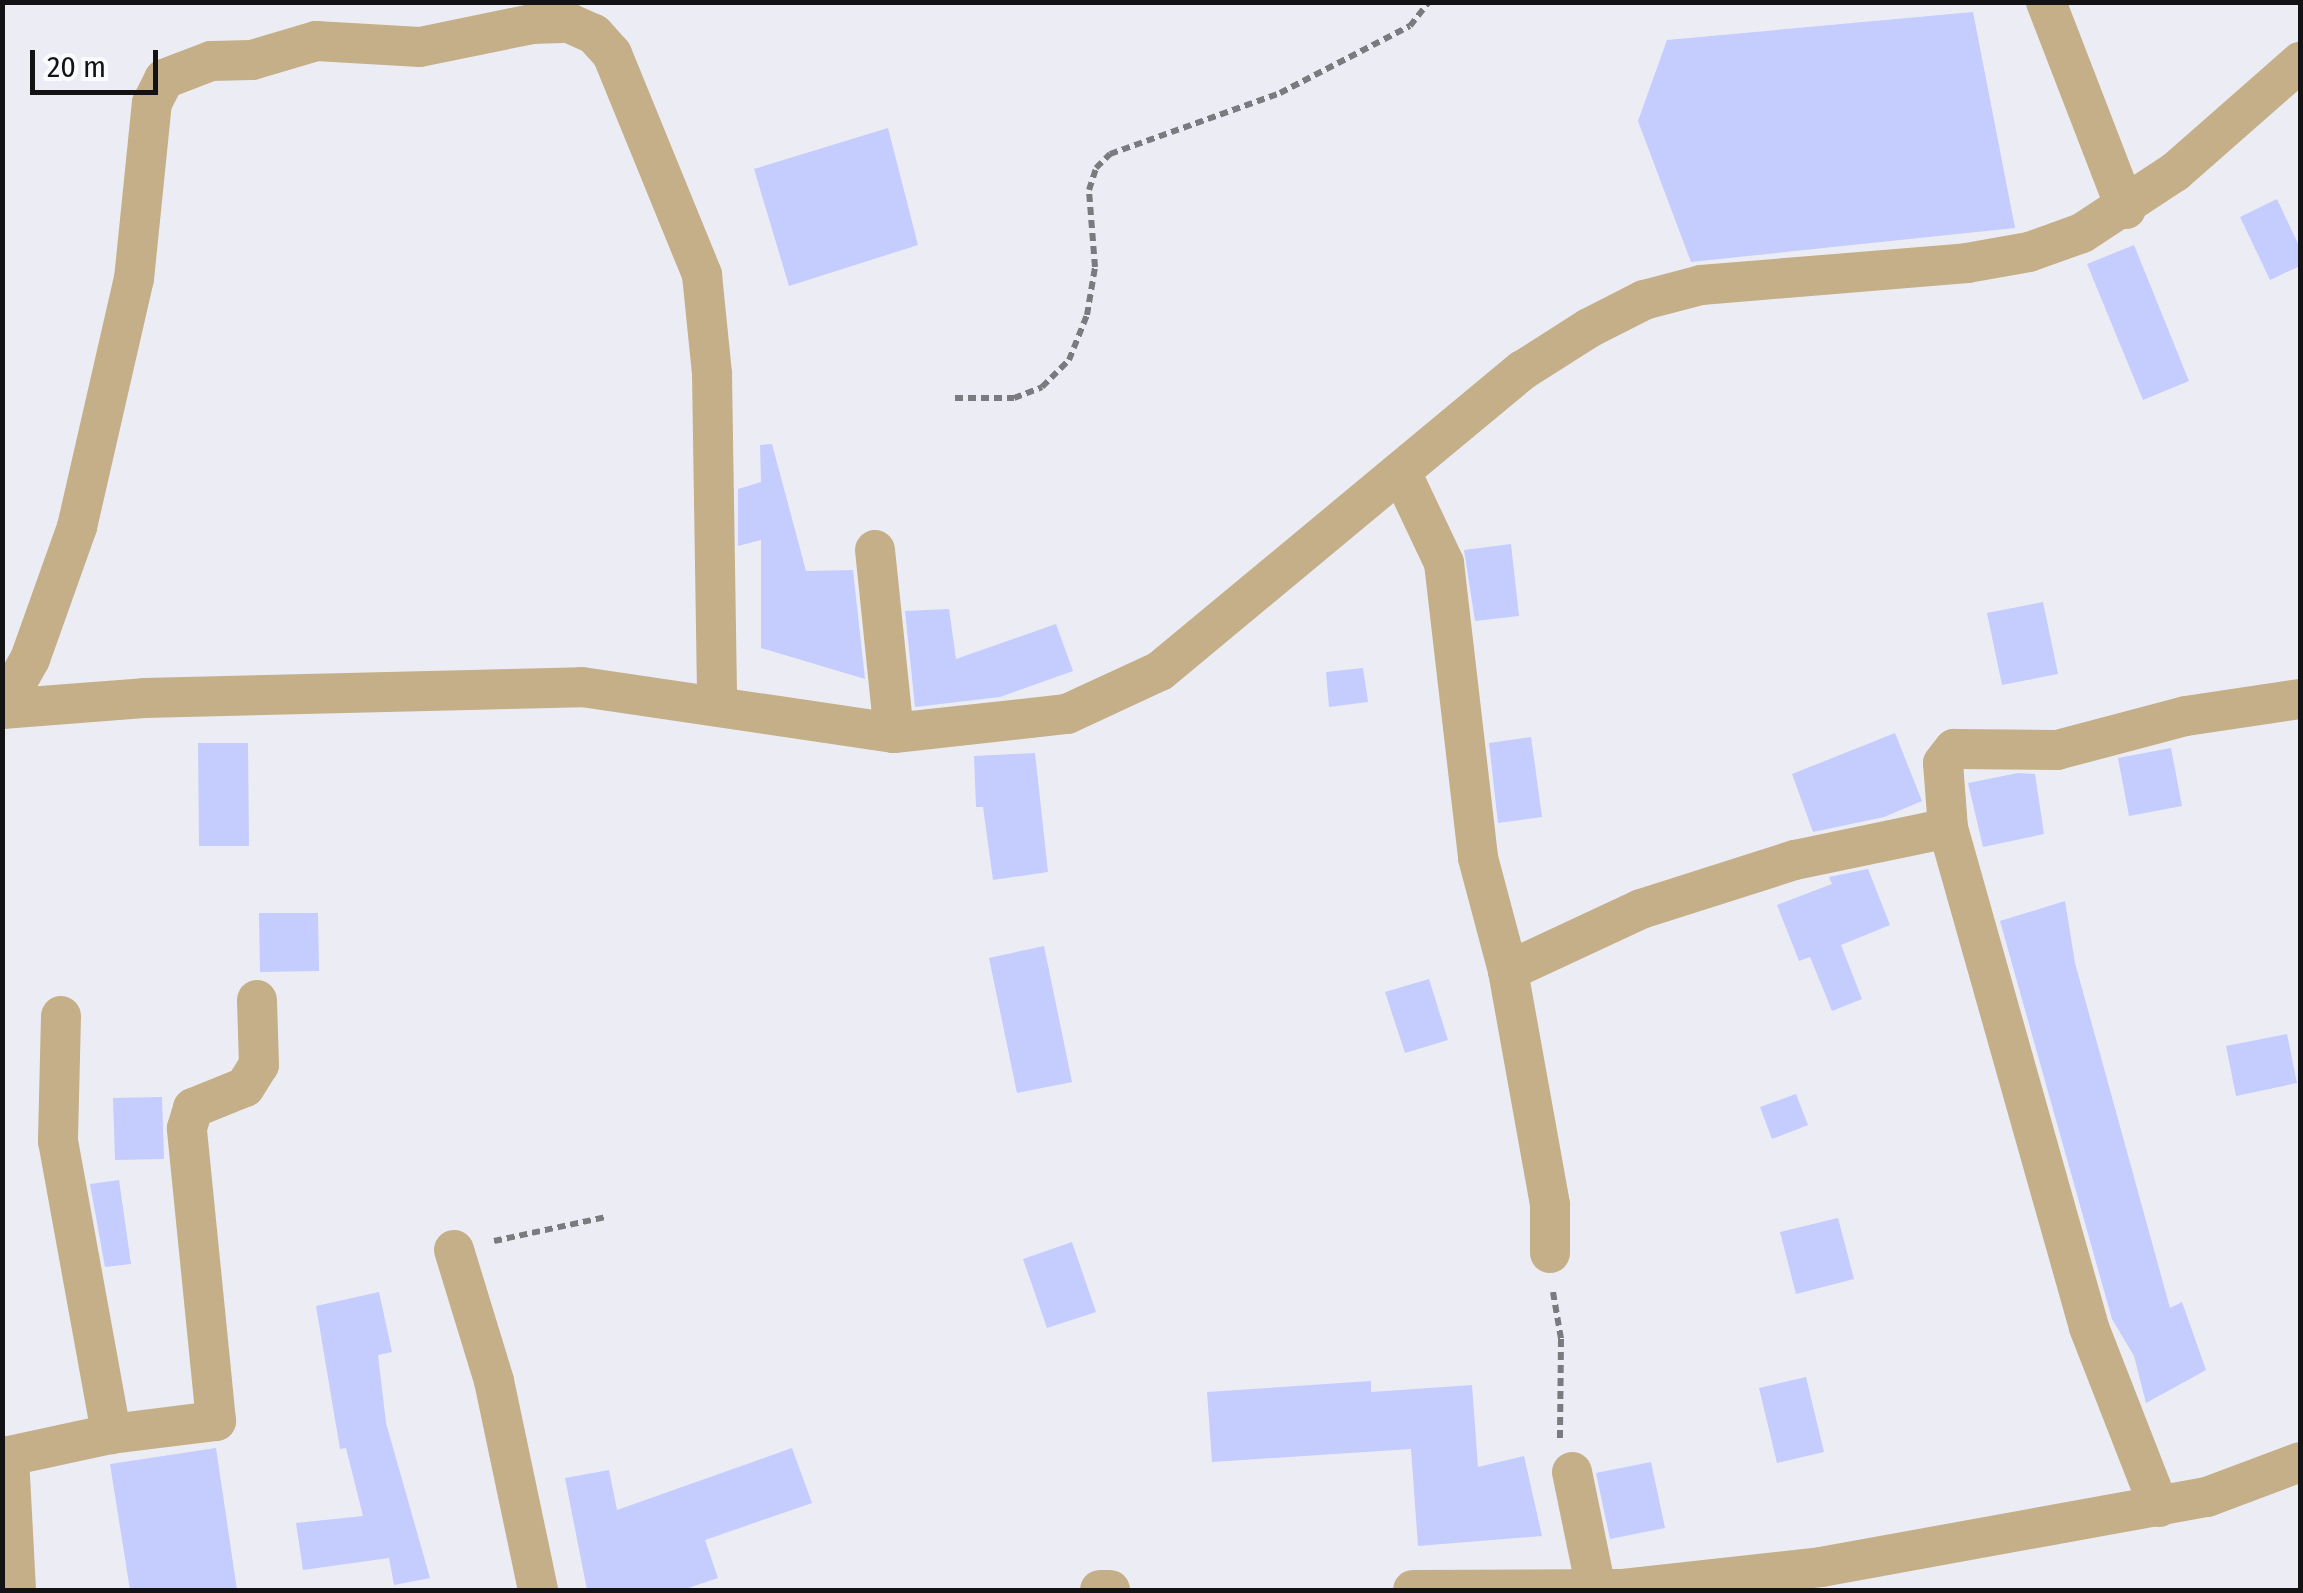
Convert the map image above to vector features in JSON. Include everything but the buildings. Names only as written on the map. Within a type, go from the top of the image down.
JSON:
[{"type":"street","points":[[2046,2],[2126,208]]},
{"type":"street","points":[[2,709],[30,659],[76,527],[134,279],[152,103],[164,80],[211,61],[252,60],[316,40],[420,47],[532,24],[569,24],[594,34],[612,54],[702,275],[712,374],[717,703]]},
{"type":"street","points":[[2,709],[144,698],[582,686],[717,703],[894,733],[1020,724],[1115,696],[1160,671],[1315,536],[1401,472],[1523,370],[1644,300],[1702,285],[2029,252],[2126,208],[2300,62]]},
{"type":"street","points":[[1401,472],[1444,562],[1478,858],[1508,971],[1550,1205],[1550,1253]]},
{"type":"street","points":[[875,550],[894,733]]},
{"type":"street","points":[[2159,1507],[2089,1327],[1948,828],[1941,786],[1943,763],[1954,749],[2056,750],[2186,716],[2300,699]]},
{"type":"street","points":[[1508,971],[1640,909],[1795,860],[1948,828]]},
{"type":"street","points":[[16,1590],[8,1456],[110,1434],[216,1422],[187,1128],[193,1108],[245,1087],[259,1064],[257,1000]]},
{"type":"street","points":[[60,1016],[58,1141],[110,1434]]},
{"type":"street","points":[[454,1250],[494,1381],[538,1590]]},
{"type":"street","points":[[1413,1590],[1614,1590],[1821,1567],[2207,1498],[2300,1462]]},
{"type":"street","points":[[1572,1472],[1614,1590]]},
{"type":"street","points":[[1100,1590],[1110,1590]]},
{"type":"path","points":[[956,398],[1014,398],[1042,387],[1069,360],[1087,314],[1095,267],[1090,190],[1096,168],[1110,154],[1280,93],[1410,26],[1429,2]]},
{"type":"path","points":[[454,1250],[606,1218]]},
{"type":"path","points":[[1550,1253],[1561,1338],[1556,1429],[1572,1472]]}]
